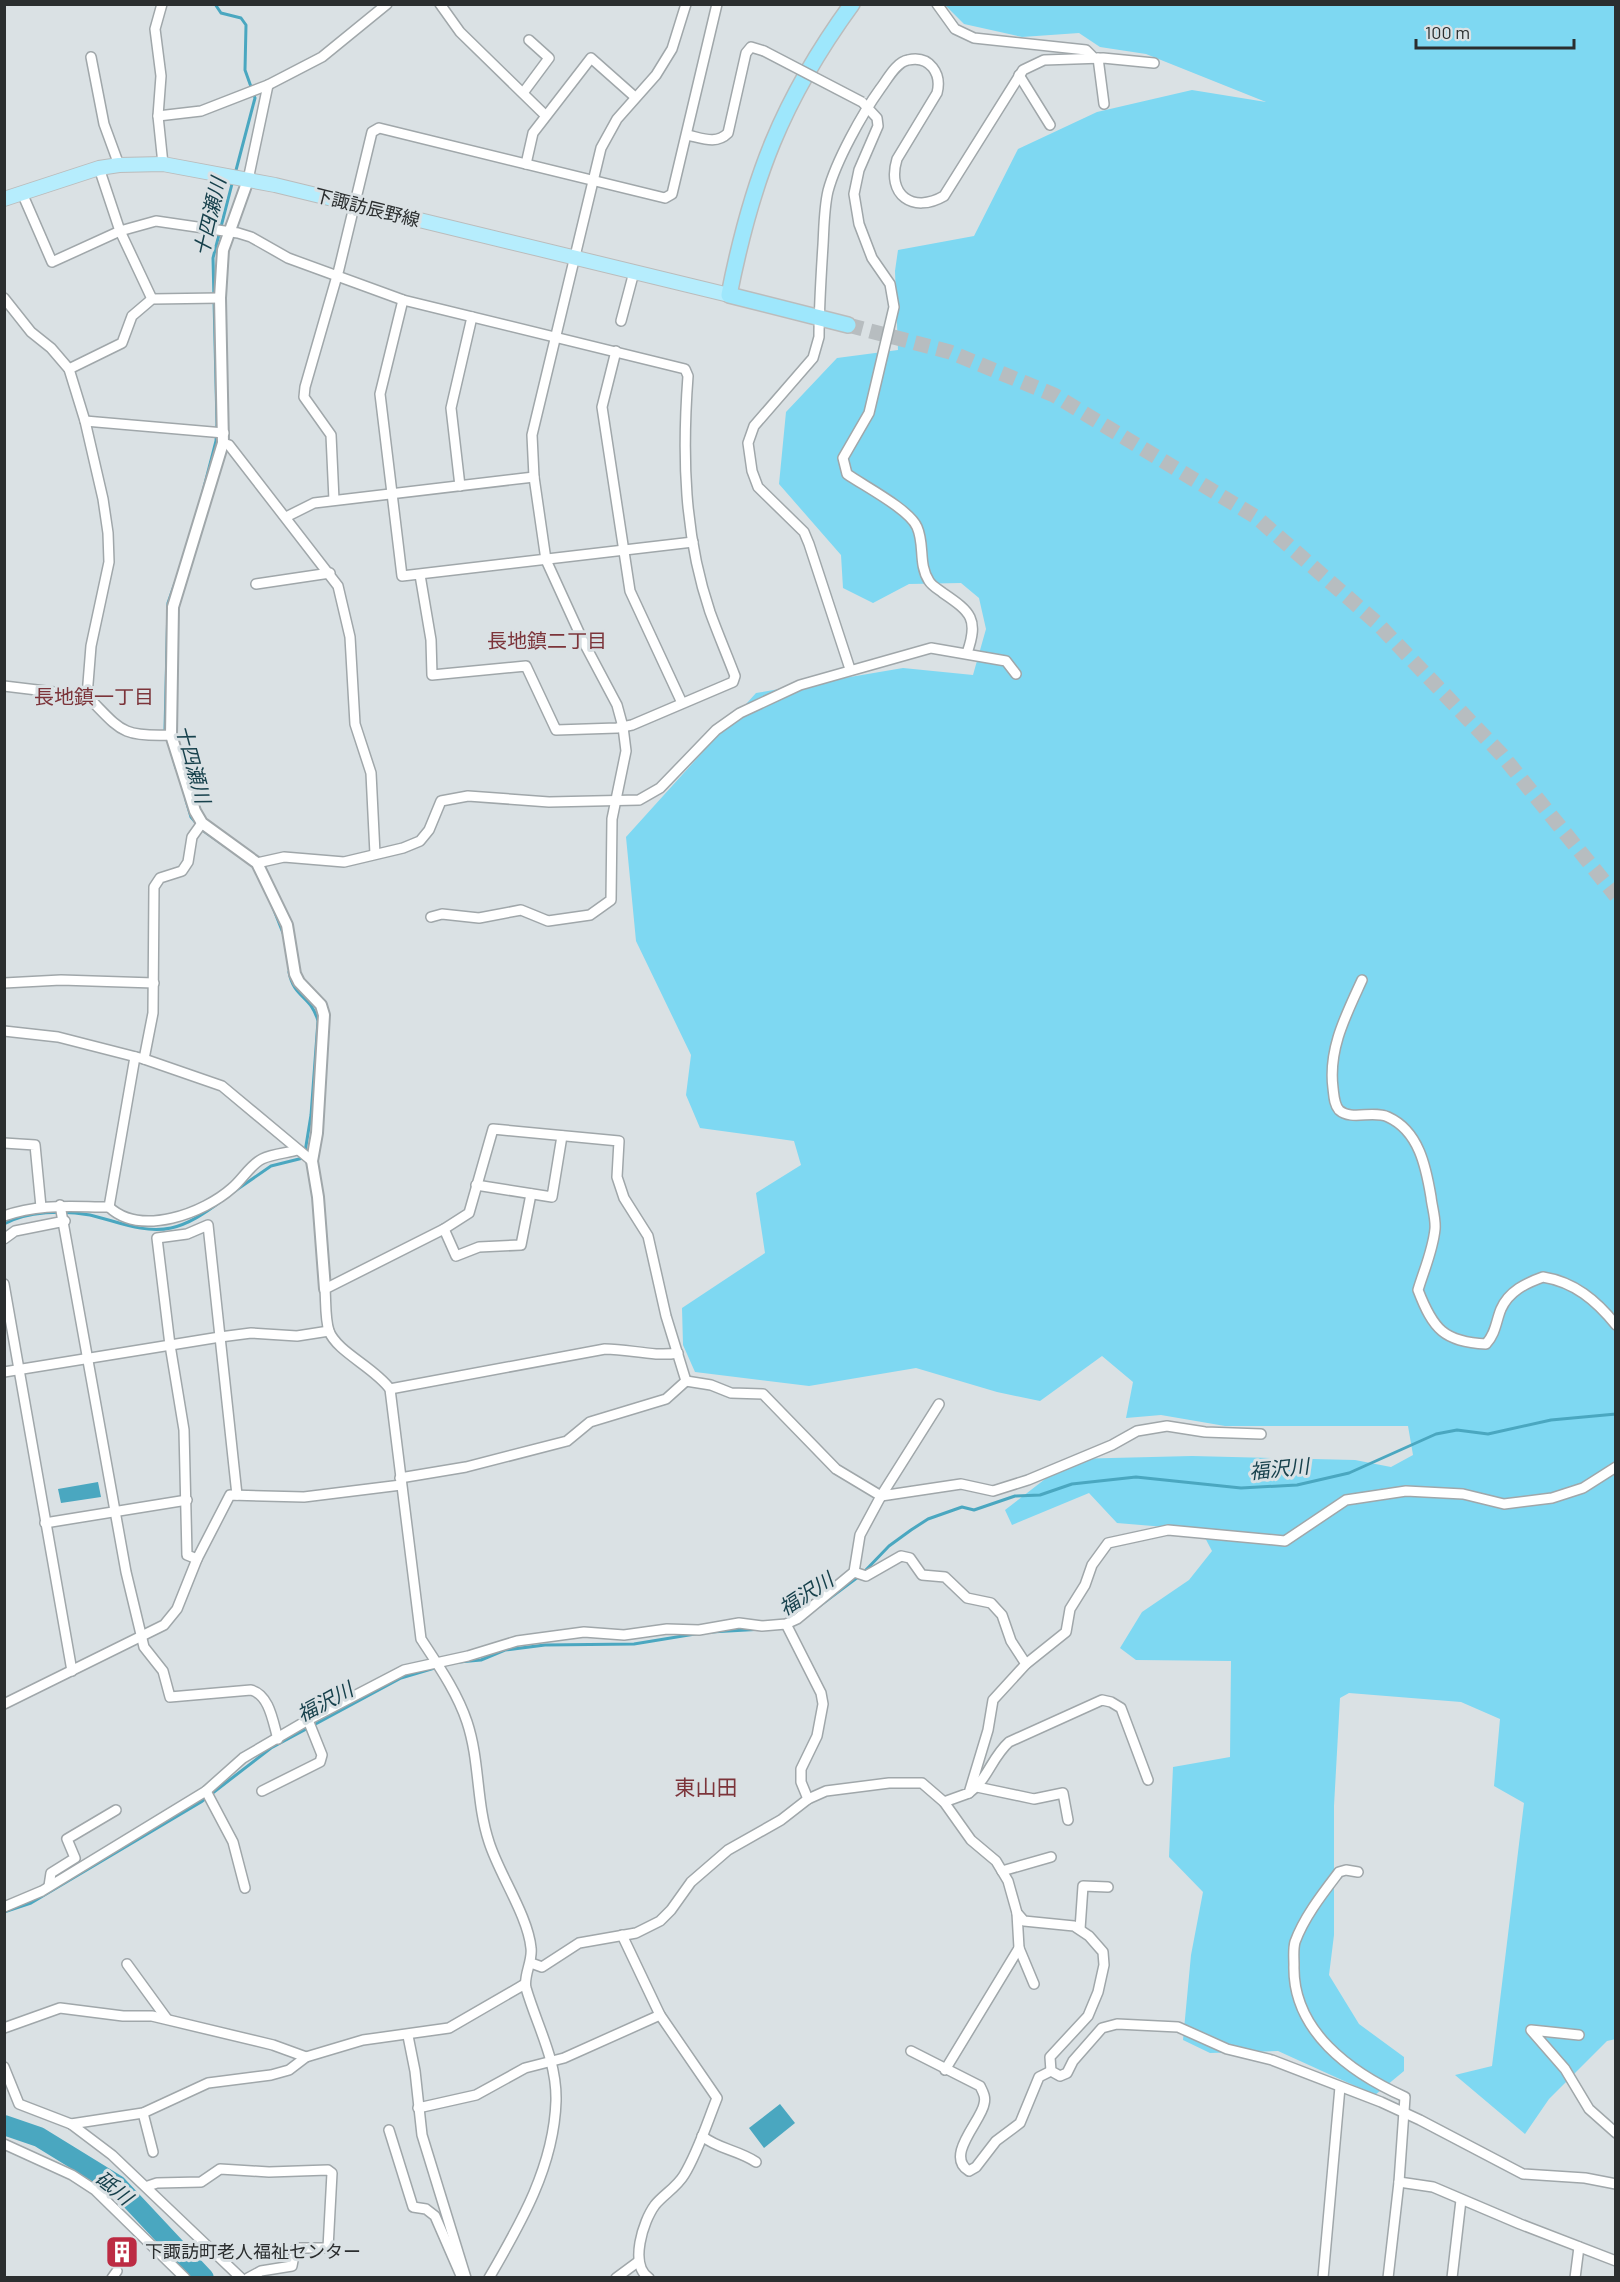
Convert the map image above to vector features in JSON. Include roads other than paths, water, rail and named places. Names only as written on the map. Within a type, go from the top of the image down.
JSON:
[{"type":"highway","points":[[848,325],[732,295],[755,211],[803,87],[802,83],[852,4]]},
{"type":"main road","name":"下諏訪辰野線","points":[[4,199],[99,168],[163,164],[248,180],[732,295]]},
{"type":"street","points":[[162,4],[155,29],[161,76],[158,116],[163,164]]},
{"type":"street","points":[[158,116],[201,111],[268,85],[322,57],[387,4]]},
{"type":"street","points":[[440,4],[460,32],[545,115]]},
{"type":"street","points":[[431,917],[442,915],[479,918],[521,910],[548,921],[596,912],[611,900],[612,819],[626,751],[623,727],[617,705],[583,642],[546,560],[534,477],[532,435],[601,148],[617,119],[656,75],[672,49],[686,4]]},
{"type":"street","points":[[334,500],[331,435],[304,397],[372,132],[379,128],[665,198],[672,194],[717,4]]},
{"type":"street","points":[[938,4],[946,19],[964,35],[990,42],[1086,50],[1096,58],[1104,104]]},
{"type":"street","points":[[523,93],[549,58],[530,40]]},
{"type":"street","points":[[687,135],[712,141],[722,139],[728,133],[746,54],[751,47],[764,51],[865,104],[878,118],[878,126],[859,170],[854,194],[859,224],[872,258],[890,284],[894,307],[869,413],[843,458],[847,474],[908,515],[917,527],[922,568],[930,584],[967,611],[974,621],[974,634],[968,653]]},
{"type":"street","points":[[92,57],[104,124],[120,165]]},
{"type":"street","points":[[526,164],[533,134],[545,115],[591,58],[635,97]]},
{"type":"street","points":[[850,669],[804,532],[758,487],[752,471],[748,443],[754,426],[813,358],[819,337],[828,190],[865,104],[895,69],[906,60],[918,59],[929,63],[937,71],[939,84],[937,93],[897,159],[894,170],[898,190],[905,198],[916,203],[933,202],[944,196],[1023,69],[1044,60],[1096,58],[1154,63]]},
{"type":"street","points":[[1019,75],[1050,125]]},
{"type":"street","points":[[268,85],[248,180],[223,250],[220,298],[223,438],[173,607],[171,735],[188,781],[195,810],[202,823],[257,863],[287,925],[295,974],[299,982],[321,1005],[324,1015],[317,1133],[312,1161],[318,1197],[329,1331],[338,1346],[373,1369],[390,1389],[422,1639],[467,1721],[482,1817],[489,1844],[528,1934],[531,1963],[525,1984],[553,2061],[556,2101],[540,2178],[516,2232],[489,2277]]},
{"type":"street","points":[[99,168],[120,231],[152,299]]},
{"type":"street","points":[[22,193],[52,261],[120,231],[156,221],[228,233],[251,237],[288,258],[402,300],[685,369],[688,376],[684,434],[685,479],[693,542],[710,611],[735,676],[733,682],[623,727],[556,730],[526,666],[432,675],[430,640],[420,575]]},
{"type":"street","points":[[621,321],[634,272]]},
{"type":"street","points":[[4,298],[31,332],[51,348],[69,369],[85,421],[103,499],[109,562],[91,646],[87,696]]},
{"type":"street","points":[[69,369],[122,343],[132,316],[152,299],[220,298]]},
{"type":"street","points":[[402,300],[380,394],[402,576],[693,542]]},
{"type":"street","points":[[460,486],[451,408],[472,317]]},
{"type":"street","points":[[616,351],[602,407],[630,591],[682,703]]},
{"type":"street","points":[[85,421],[223,438],[330,573],[338,586],[350,637],[355,724],[370,773],[375,854]]},
{"type":"street","points":[[286,517],[314,503],[534,477]]},
{"type":"street","points":[[256,584],[330,573]]},
{"type":"street","points":[[257,863],[284,857],[344,862],[420,841],[429,830],[441,801],[468,795],[549,802],[639,800],[660,788],[716,730],[740,713],[800,685],[850,669],[932,648],[1006,661],[1016,674]]},
{"type":"street","points":[[4,686],[87,696],[113,725],[125,732],[140,736],[171,735]]},
{"type":"street","points":[[109,1207],[140,1058],[153,1013],[154,887],[160,878],[182,871],[188,862],[192,837],[202,823]]},
{"type":"street","points":[[4,983],[61,980],[154,983]]},
{"type":"street","points":[[1362,980],[1335,1045],[1332,1079],[1335,1103],[1340,1110],[1348,1114],[1387,1116],[1402,1125],[1419,1149],[1427,1172],[1435,1225],[1433,1240],[1418,1290],[1435,1324],[1461,1343],[1486,1344],[1493,1337],[1502,1307],[1512,1293],[1543,1277],[1567,1283],[1592,1298],[1616,1324]]},
{"type":"street","points":[[4,1031],[58,1038],[140,1058],[222,1086],[312,1161]]},
{"type":"street","points":[[325,1289],[444,1229],[469,1213],[493,1129],[618,1141],[617,1177],[624,1198],[648,1236],[666,1317],[686,1381]]},
{"type":"street","points":[[476,1185],[552,1197],[562,1136]]},
{"type":"street","points":[[4,1143],[35,1145],[41,1207]]},
{"type":"street","points":[[4,1216],[60,1204],[109,1207],[116,1213],[152,1222],[179,1218],[231,1189],[261,1159],[298,1150]]},
{"type":"street","points":[[444,1229],[456,1256],[479,1247],[521,1245],[531,1194]]},
{"type":"street","points":[[60,1204],[126,1572],[144,1647],[163,1671],[170,1697],[251,1690],[258,1692],[266,1702],[278,1739]]},
{"type":"street","points":[[4,1239],[15,1231],[64,1221]]},
{"type":"street","points":[[152,1222],[156,1236],[184,1430],[187,1555],[197,1559]]},
{"type":"street","points":[[156,1236],[188,1234],[208,1225],[237,1495]]},
{"type":"street","points":[[4,1284],[72,1671]]},
{"type":"street","points":[[4,1372],[251,1333],[297,1336],[329,1331]]},
{"type":"street","points":[[390,1389],[605,1348],[632,1349],[657,1356],[678,1353]]},
{"type":"street","points":[[4,1704],[164,1625],[177,1609],[197,1559],[230,1495],[304,1497],[401,1481],[466,1467],[567,1441],[590,1422],[666,1400],[686,1381]]},
{"type":"street","points":[[686,1381],[711,1385],[731,1393],[763,1394],[836,1469],[881,1496],[961,1484],[993,1491],[1028,1480],[1112,1445],[1137,1431],[1167,1426],[1205,1432],[1261,1434]]},
{"type":"street","points":[[4,1907],[18,1903],[49,1886],[206,1791],[243,1758],[308,1720],[404,1670],[436,1661],[468,1656],[517,1641],[584,1632],[624,1635],[667,1629],[699,1630],[740,1623],[762,1626],[786,1624],[810,1609],[827,1592],[854,1572],[860,1535],[881,1496],[939,1404]]},
{"type":"street","points":[[973,1790],[993,1700],[1026,1664],[1066,1632],[1070,1609],[1085,1585],[1092,1565],[1108,1543],[1167,1530],[1285,1541],[1346,1500],[1416,1491],[1463,1494],[1504,1504],[1552,1498],[1583,1488],[1616,1467]]},
{"type":"street","points":[[45,1523],[187,1500]]},
{"type":"street","points":[[854,1572],[866,1576],[902,1556],[910,1558],[922,1575],[945,1577],[967,1598],[991,1603],[1002,1615],[1011,1641],[1026,1664]]},
{"type":"street","points":[[786,1624],[820,1693],[822,1704],[817,1736],[801,1769],[801,1782],[808,1799]]},
{"type":"street","points":[[973,1790],[998,1752],[1009,1742],[1102,1700],[1111,1701],[1121,1708],[1148,1780]]},
{"type":"street","points":[[262,1791],[320,1762],[322,1755],[308,1720]]},
{"type":"street","points":[[531,1963],[542,1967],[579,1943],[649,1928],[671,1910],[691,1882],[728,1850],[781,1820],[808,1799],[826,1791],[889,1783],[922,1784],[944,1802],[971,1840],[996,1861],[1008,1881],[1017,1913],[1019,1948],[1034,1984]]},
{"type":"street","points":[[944,1802],[973,1790],[1034,1799],[1063,1793],[1068,1820]]},
{"type":"street","points":[[206,1791],[233,1842],[245,1888]]},
{"type":"street","points":[[49,1886],[51,1873],[75,1858],[67,1839],[116,1810]]},
{"type":"street","points":[[1002,1871],[1051,1857]]},
{"type":"street","points":[[1358,1872],[1346,1870],[1339,1872],[1316,1903],[1294,1944],[1294,1976],[1301,2011],[1337,2055],[1371,2082],[1405,2097],[1406,2114],[1388,2277]]},
{"type":"street","points":[[1080,1929],[1083,1886],[1108,1887]]},
{"type":"street","points":[[1017,1913],[1024,1921],[1080,1929],[1103,1952],[1104,1965],[1088,2016],[1050,2057],[1051,2070]]},
{"type":"street","points":[[622,1935],[660,2015],[717,2098],[683,2176],[654,2207],[643,2229],[639,2261],[643,2274],[649,2277]]},
{"type":"street","points":[[945,2070],[1019,1948]]},
{"type":"street","points":[[127,1964],[167,2019]]},
{"type":"street","points":[[71,2124],[144,2113],[208,2083],[272,2075],[289,2070],[306,2057],[363,2040],[408,2036],[449,2028],[525,1984]]},
{"type":"street","points":[[4,2028],[60,2008],[167,2019],[191,2027],[273,2044],[306,2057]]},
{"type":"street","points":[[418,2108],[476,2095],[525,2068],[553,2061],[608,2040],[660,2015]]},
{"type":"street","points":[[1051,2070],[1060,2076],[1067,2073],[1073,2061],[1102,2028],[1117,2024],[1178,2027],[1227,2049],[1280,2063],[1406,2114],[1523,2174],[1585,2178],[1616,2184]]},
{"type":"street","points":[[1579,2035],[1531,2030],[1565,2069],[1589,2109],[1616,2133]]},
{"type":"street","points":[[408,2036],[415,2071],[418,2108],[427,2151],[442,2191],[464,2277]]},
{"type":"street","points":[[911,2050],[945,2070],[980,2086],[985,2096],[984,2106],[961,2149],[962,2162],[969,2171],[976,2167],[996,2141],[1020,2123],[1040,2077],[1051,2070]]},
{"type":"street","points":[[4,2067],[19,2104],[71,2124],[148,2186],[241,2277]]},
{"type":"street","points":[[1323,2277],[1340,2087]]},
{"type":"street","points":[[144,2113],[153,2152]]},
{"type":"street","points":[[389,2130],[412,2207],[426,2209],[435,2216],[464,2277]]},
{"type":"street","points":[[702,2136],[713,2145],[745,2154],[756,2162]]},
{"type":"street","points":[[4,2144],[72,2175],[95,2190],[185,2277]]},
{"type":"street","points":[[148,2186],[157,2183],[201,2182],[220,2169],[269,2172],[328,2170],[332,2173],[328,2248],[299,2248],[295,2250],[292,2266],[261,2271],[248,2277]]},
{"type":"street","points":[[1399,2182],[1433,2187],[1616,2261]]},
{"type":"street","points":[[1452,2277],[1461,2200]]},
{"type":"street","points":[[1575,2277],[1579,2247]]},
{"type":"street","points":[[616,2277],[639,2261]]},
{"type":"waterway","name":"十四瀬川","points":[[215,4],[221,13],[241,18],[246,25],[245,70],[255,98],[235,174]]},
{"type":"waterway","name":"十四瀬川","points":[[201,499],[216,441],[217,424],[213,258],[233,180]]},
{"type":"waterway","name":"十四瀬川","points":[[175,583],[168,603],[165,730],[176,768]]},
{"type":"waterway","name":"十四瀬川","points":[[186,800],[191,817],[197,824]]},
{"type":"waterway","name":"十四瀬川","points":[[201,829],[225,846]]},
{"type":"waterway","name":"十四瀬川","points":[[272,905],[283,933]]},
{"type":"waterway","name":"十四瀬川","points":[[289,972],[291,981],[311,1006],[318,1021],[311,1115],[305,1152]]},
{"type":"waterway","name":"十四瀬川","points":[[232,1193],[271,1166],[303,1158]]},
{"type":"waterway","name":"十四瀬川","points":[[4,1224],[23,1216],[69,1212],[140,1228],[171,1228],[190,1221],[220,1202]]},
{"type":"waterway","name":"福沢川","points":[[863,1573],[889,1546],[911,1530],[928,1519],[962,1507],[974,1510],[1015,1496],[1040,1495],[1072,1484],[1136,1477],[1241,1488],[1297,1485],[1349,1473],[1436,1434],[1457,1430],[1488,1434],[1551,1420],[1616,1414]]},
{"type":"waterway","name":"福沢川","points":[[818,1607],[858,1577]]},
{"type":"waterway","name":"福沢川","points":[[711,1632],[782,1628]]},
{"type":"waterway","name":"福沢川","points":[[459,1662],[481,1660],[505,1650],[545,1645],[634,1644],[695,1634]]},
{"type":"waterway","name":"福沢川","points":[[4,1912],[31,1903],[201,1802],[271,1748],[401,1678],[438,1667]]},
{"type":"waterway","name":"砥川","points":[[4,2125],[39,2137],[117,2185],[204,2278]]},
{"type":"tunnel","points":[[848,325],[950,352],[1054,395],[1256,517],[1377,623],[1502,755],[1616,896]]},
{"type":"place","name":"下諏訪町老人福祉センター","points":[[122,2252]]},
{"type":"district","name":"長地鎮二丁目","points":[[547,641]]},
{"type":"district","name":"長地鎮一丁目","points":[[94,697]]},
{"type":"district","name":"東山田","points":[[706,1788]]}]
